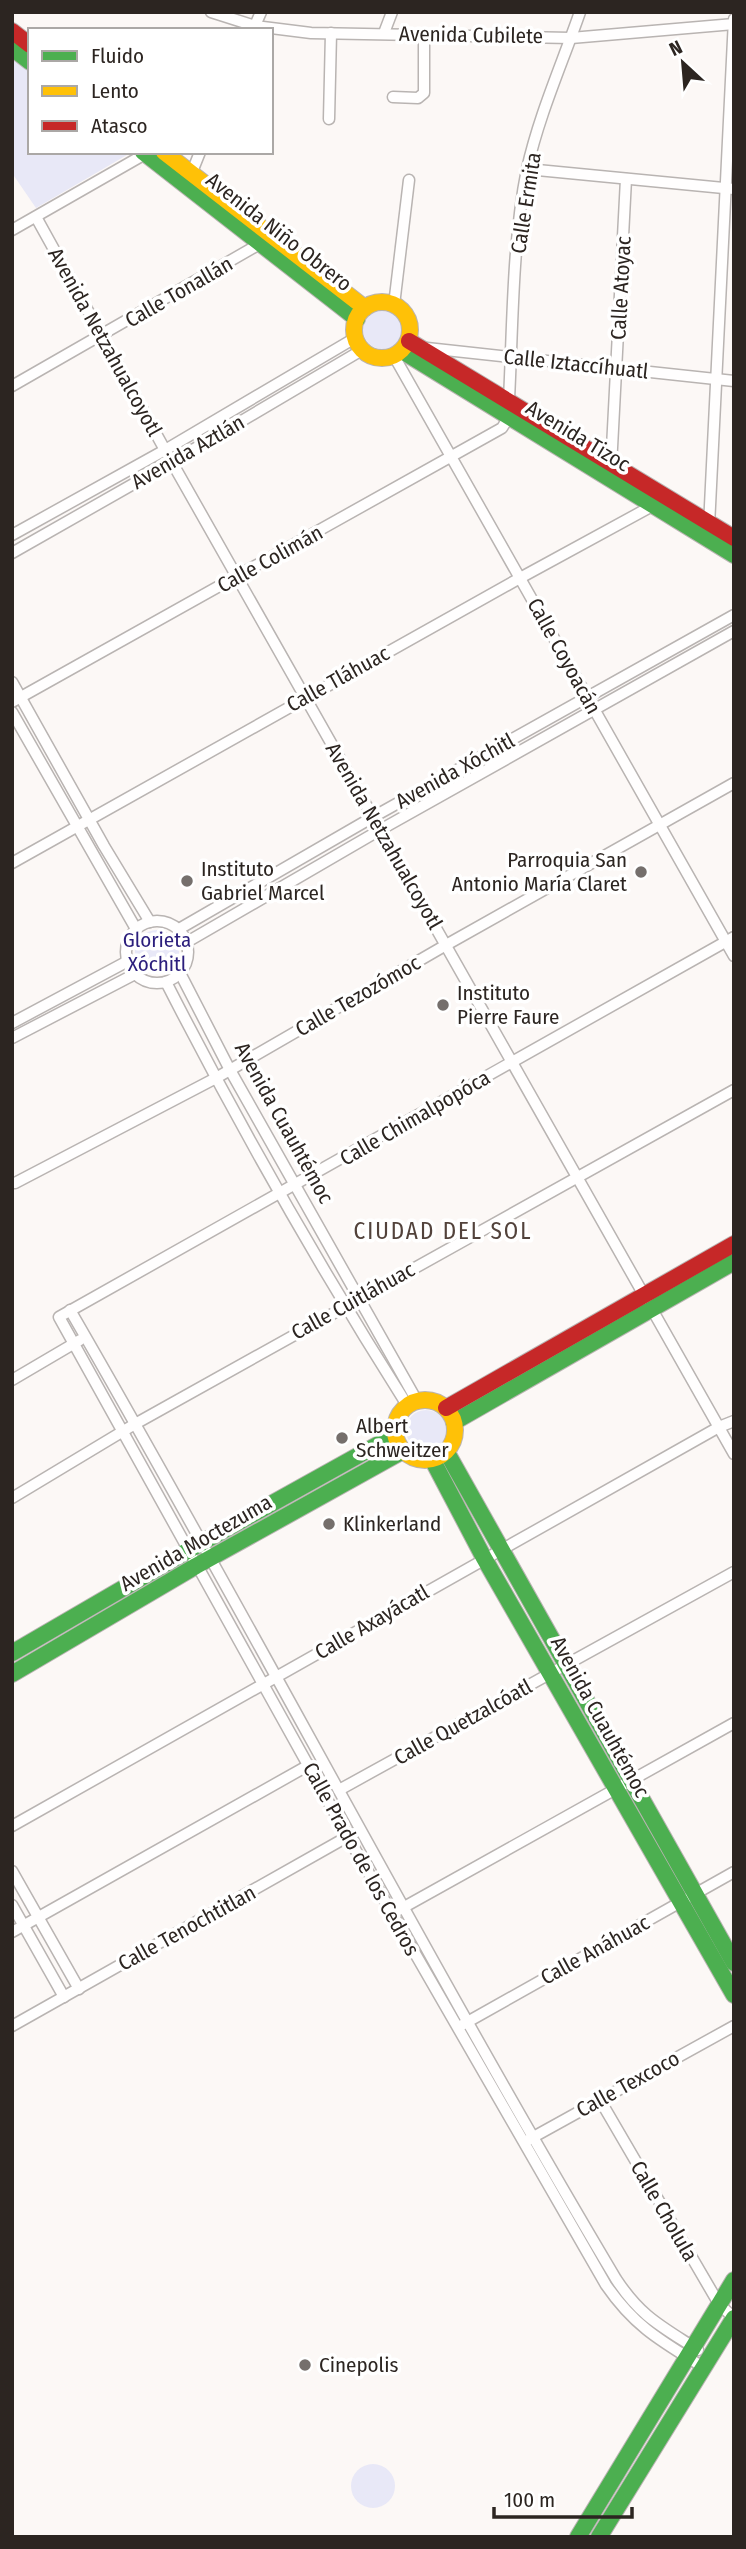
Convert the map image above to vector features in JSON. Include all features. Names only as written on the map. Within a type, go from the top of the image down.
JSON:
[{"type":"street","name":"Avenida Cubilete","points":[[211,12],[254,28]]},
{"type":"street","points":[[254,28],[261,12]]},
{"type":"street","points":[[384,33],[392,12]]},
{"type":"street","name":"Calle Ermita","points":[[509,410],[518,235],[527,169],[546,103],[580,12]]},
{"type":"street","name":"Avenida Cubilete","points":[[273,29],[571,38],[733,23]]},
{"type":"street","points":[[708,540],[730,189],[733,23]]},
{"type":"street","points":[[12,31],[28,43]]},
{"type":"street","points":[[329,119],[331,33]]},
{"type":"street","points":[[393,97],[418,98],[424,93],[424,34]]},
{"type":"street","points":[[12,48],[28,60]]},
{"type":"street","points":[[12,230],[142,154]]},
{"type":"street","name":"Avenida Niño Obrero","points":[[146,154],[188,180],[361,314]]},
{"type":"street","name":"Avenida Niño Obrero","points":[[166,154],[188,180]]},
{"type":"street","points":[[188,180],[199,154]]},
{"type":"street","points":[[527,169],[730,189]]},
{"type":"street","name":"Calle Atoyac","points":[[611,481],[626,179]]},
{"type":"street","points":[[394,305],[409,180]]},
{"type":"street","name":"Avenida Netzahualcoyotl","points":[[36,217],[237,578],[734,1454]]},
{"type":"street","name":"Calle Tonallán","points":[[12,386],[266,241]]},
{"type":"street","points":[[376,303],[394,305],[407,317],[411,329],[406,349],[374,357],[359,344],[361,314],[376,303]]},
{"type":"street","name":"Avenida Aztlán","points":[[12,535],[359,344]]},
{"type":"street","name":"Avenida Aztlán","points":[[12,552],[172,462],[359,344]]},
{"type":"street","name":"Calle Iztaccíhuatl","points":[[406,349],[512,357],[734,381]]},
{"type":"street","name":"Avenida Tizoc","points":[[406,349],[509,410],[611,464],[708,540],[734,555]]},
{"type":"street","name":"Calle Coyoacán","points":[[406,349],[452,457],[660,825],[729,939],[734,956]]},
{"type":"street","name":"Avenida Tizoc","points":[[509,410],[611,481],[709,523],[734,538]]},
{"type":"street","name":"Calle Colimán","points":[[17,700],[502,428],[509,410]]},
{"type":"street","name":"Calle Tláhuac","points":[[12,863],[520,578],[655,499]]},
{"type":"street","name":"Avenida Xóchitl","points":[[179,929],[734,615]]},
{"type":"street","name":"Avenida Xóchitl","points":[[187,942],[734,631]]},
{"type":"street","points":[[12,682],[17,700],[150,922]]},
{"type":"street","points":[[12,712],[136,929]]},
{"type":"street","name":"Calle Tezozómoc","points":[[16,1183],[216,1078],[734,783]]},
{"type":"street","points":[[150,922],[163,922],[179,929],[187,942],[188,959],[180,973],[166,982],[150,982],[135,974],[128,961],[127,948],[136,929],[150,922]]},
{"type":"street","name":"Calle Chimalpopóca","points":[[59,1317],[729,939]]},
{"type":"street","points":[[12,1023],[128,961]]},
{"type":"street","name":"Avenida Cuauhtémoc","points":[[180,973],[412,1403]]},
{"type":"street","points":[[12,1038],[135,974]]},
{"type":"street","name":"Avenida Cuauhtémoc","points":[[166,982],[216,1078],[344,1306],[412,1403]]},
{"type":"street","name":"Calle Cuitláhuac","points":[[12,1498],[135,1423],[734,1090]]},
{"type":"street","points":[[450,1415],[648,1302],[734,1244]]},
{"type":"street","points":[[648,1302],[734,1262]]},
{"type":"street","name":"Calle Prado de los Cedros","points":[[70,1310],[135,1423],[263,1684],[392,1914],[462,2025]]},
{"type":"street","name":"Calle Prado de los Cedros","points":[[59,1317],[123,1430],[195,1547]]},
{"type":"street","points":[[12,1380],[86,1337]]},
{"type":"street","points":[[435,1401],[450,1415],[453,1441],[439,1455],[416,1459],[403,1451],[395,1436],[397,1418],[412,1403],[435,1401]]},
{"type":"street","name":"Calle Axayácatl","points":[[12,1826],[500,1549],[734,1421]]},
{"type":"street","name":"Avenida Moctezuma","points":[[12,1653],[395,1436]]},
{"type":"street","name":"Avenida Moctezuma","points":[[12,1674],[203,1562],[403,1451]]},
{"type":"street","name":"Avenida Cuauhtémoc","points":[[439,1455],[500,1549],[616,1789],[687,1898],[734,1963]]},
{"type":"street","name":"Avenida Cuauhtémoc","points":[[439,1455],[484,1558],[631,1781],[734,1995]]},
{"type":"street","name":"Calle Prado de los Cedros","points":[[203,1562],[276,1676],[340,1790],[462,2025],[527,2140],[631,2301],[689,2351],[707,2362]]},
{"type":"street","name":"Calle Quetzalcóatl","points":[[340,1790],[734,1572]]},
{"type":"street","points":[[392,1914],[734,1723]]},
{"type":"street","points":[[12,1932],[309,1765]]},
{"type":"street","name":"Calle Tenochtitlan","points":[[12,2026],[361,1829]]},
{"type":"street","points":[[12,1871],[79,1989]]},
{"type":"street","name":"Calle Anáhuac","points":[[462,2025],[734,1872]]},
{"type":"street","points":[[12,1905],[64,1997]]},
{"type":"street","name":"Calle Texcoco","points":[[527,2140],[734,2026]]},
{"type":"street","name":"Calle Cholula","points":[[600,2100],[719,2304],[734,2318]]},
{"type":"street","points":[[578,2537],[734,2280]]},
{"type":"street","points":[[599,2537],[734,2318]]},
{"type":"green space","points":[[12,56],[28,68],[28,154],[129,154],[36,208],[12,173]]},
{"type":"green space","points":[[383,309],[391,310],[397,315],[402,321],[402,337],[397,343],[391,348],[383,349],[375,348],[369,343],[364,337],[363,329],[364,321],[369,315],[375,310]]},
{"type":"green space","name":"Glorieta Xóchitl","points":[[157,930],[172,937],[179,952],[172,967],[157,974],[142,967],[135,952],[142,937]]},
{"type":"green space","points":[[426,1410],[434,1411],[440,1416],[445,1422],[445,1438],[440,1444],[434,1449],[426,1450],[418,1449],[412,1444],[407,1438],[406,1430],[407,1422],[412,1416],[418,1411]]},
{"type":"green space","points":[[373,2464],[389,2470],[395,2486],[389,2502],[373,2508],[357,2502],[351,2486],[357,2470]]},
{"type":"traffic: fast","points":[[12,48],[28,60]]},
{"type":"traffic: fast","points":[[146,154],[357,319]]},
{"type":"traffic: fast","points":[[402,351],[734,555]]},
{"type":"traffic: fast","points":[[454,1422],[734,1262]]},
{"type":"traffic: fast","points":[[12,1653],[201,1543],[395,1435]]},
{"type":"traffic: fast","points":[[12,1674],[196,1566],[403,1451]]},
{"type":"traffic: fast","points":[[446,1451],[734,1963]]},
{"type":"traffic: fast","points":[[432,1459],[484,1558],[734,1995]]},
{"type":"traffic: fast","points":[[578,2537],[734,2280]]},
{"type":"traffic: fast","points":[[599,2537],[734,2318]]},
{"type":"traffic: slow","points":[[167,154],[365,308]]},
{"type":"traffic: slow","points":[[382,302],[393,304],[402,310],[408,319],[410,330],[408,341],[402,350],[393,356],[382,358],[371,356],[362,350],[356,341],[354,330],[356,319],[362,310],[371,304],[382,302]]},
{"type":"traffic: slow","points":[[419,1400],[431,1400],[450,1413],[455,1430],[453,1442],[442,1455],[431,1460],[419,1460],[400,1447],[395,1436],[395,1424],[408,1405],[419,1400]]},
{"type":"traffic: jam","points":[[12,31],[28,43]]},
{"type":"traffic: jam","points":[[409,341],[734,538]]},
{"type":"traffic: jam","points":[[446,1408],[734,1244]]},
{"type":"place","name":"Parroquia San Antonio María Claret","points":[[641,872]]},
{"type":"place","name":"Instituto Gabriel Marcel","points":[[187,881]]},
{"type":"place","name":"Instituto Pierre Faure","points":[[443,1005]]},
{"type":"place","name":"Albert Schweitzer","points":[[342,1438]]},
{"type":"place","name":"Klinkerland","points":[[329,1524]]},
{"type":"place","name":"Cinepolis","points":[[305,2365]]},
{"type":"district","name":"CIUDAD DEL SOL","points":[[443,1231]]}]
